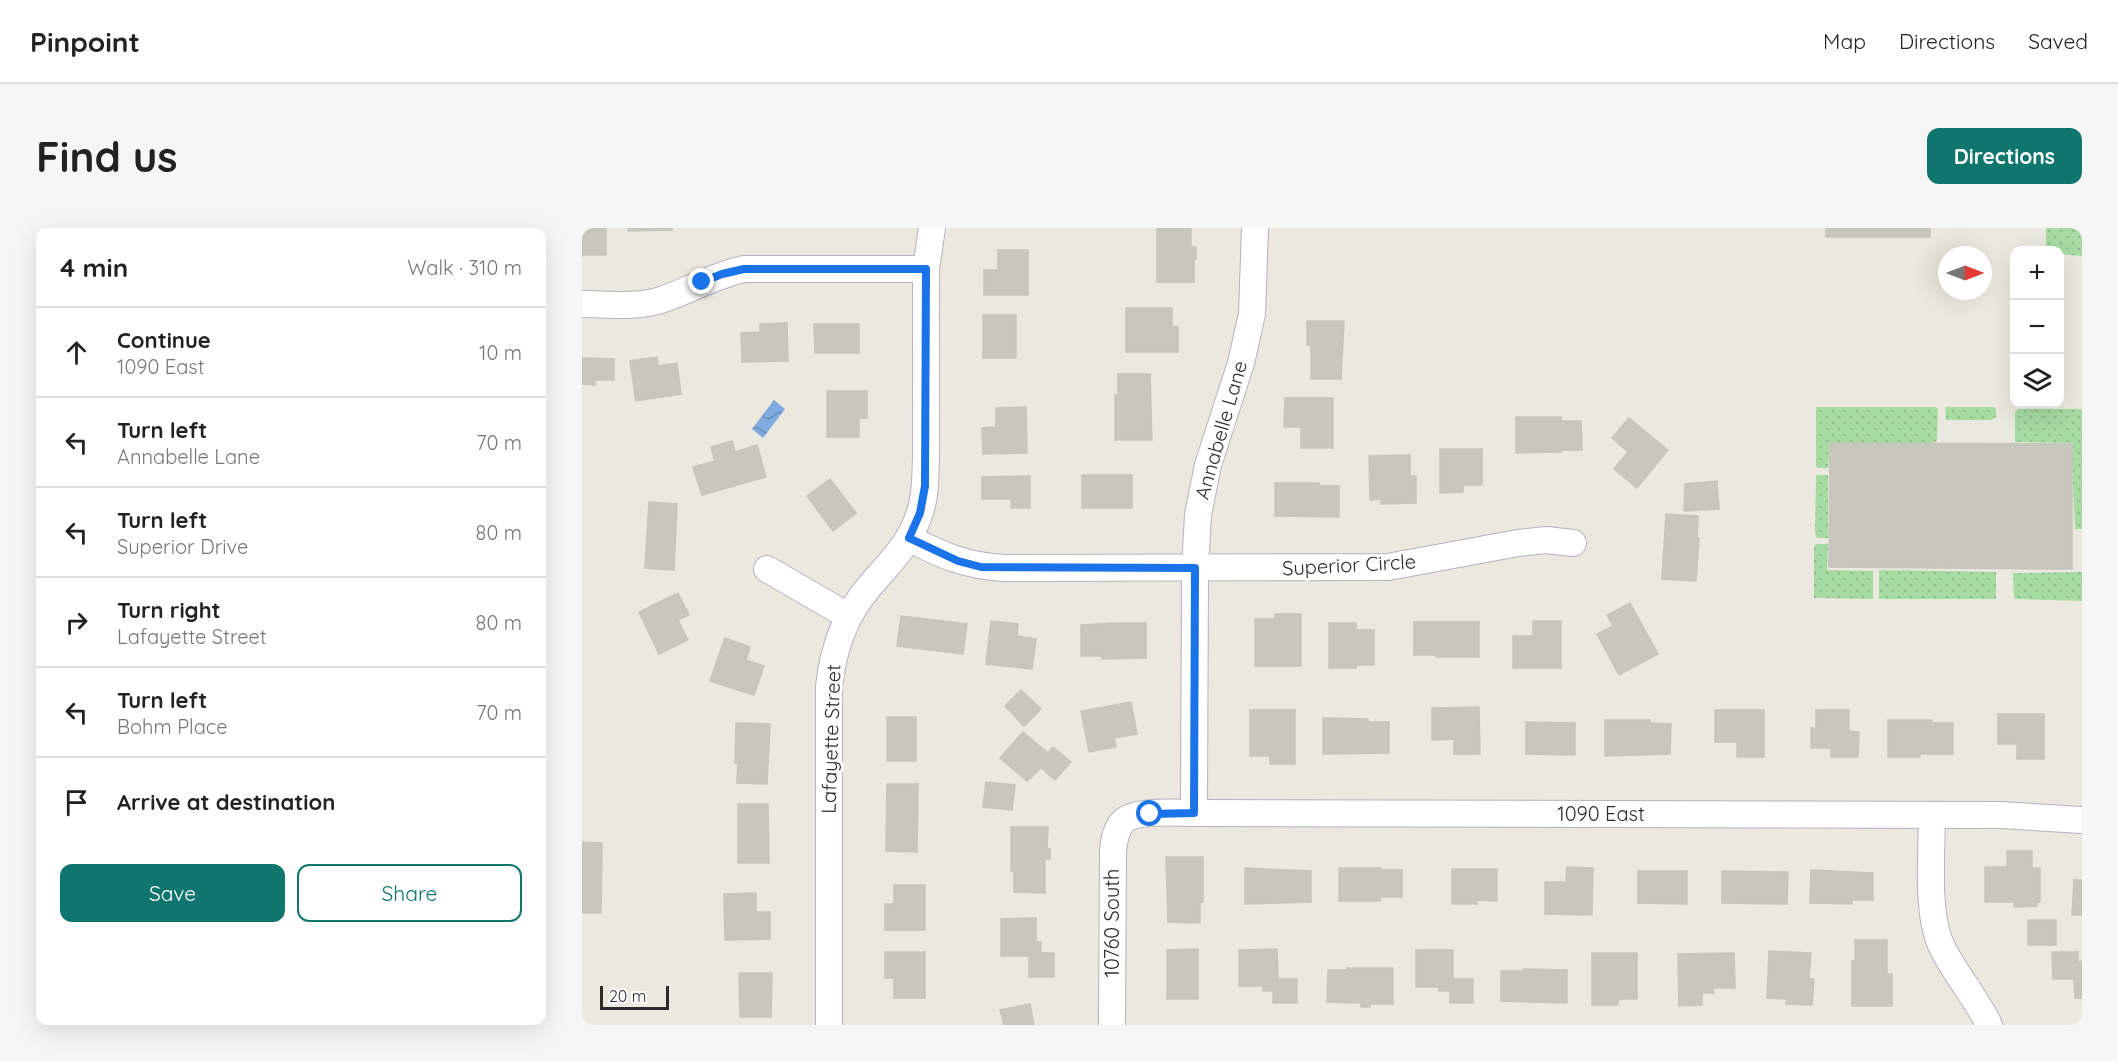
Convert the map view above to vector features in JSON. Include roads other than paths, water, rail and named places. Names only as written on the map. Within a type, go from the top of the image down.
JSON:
[{"type":"street","name":"Lafayette Street","points":[[829,1025],[829,687],[831,663],[837,639],[848,616],[868,588],[894,561],[909,538],[920,513],[925,486],[926,269],[932,228]]},
{"type":"street","name":"Annabelle Lane","points":[[1194,813],[1195,568],[1198,515],[1208,465],[1241,363],[1252,314],[1255,228]]},
{"type":"street","points":[[582,304],[638,304],[660,300],[722,274],[744,269],[926,269]]},
{"type":"street","name":"Superior Circle","points":[[909,538],[947,557],[981,567],[1388,567],[1518,543],[1546,540],[1573,543]]},
{"type":"street","points":[[767,569],[848,616]]},
{"type":"street","name":"1090 East","points":[[1122,822],[1135,816],[1150,814],[1194,813],[2001,815],[2082,820]]},
{"type":"street","points":[[1932,815],[1934,925],[1948,958],[1989,1025]]},
{"type":"street","name":"10760 South","points":[[1112,1025],[1112,859],[1115,835],[1122,822]]},
{"type":"water","points":[[774,400],[785,409],[763,438],[752,429]]}]
